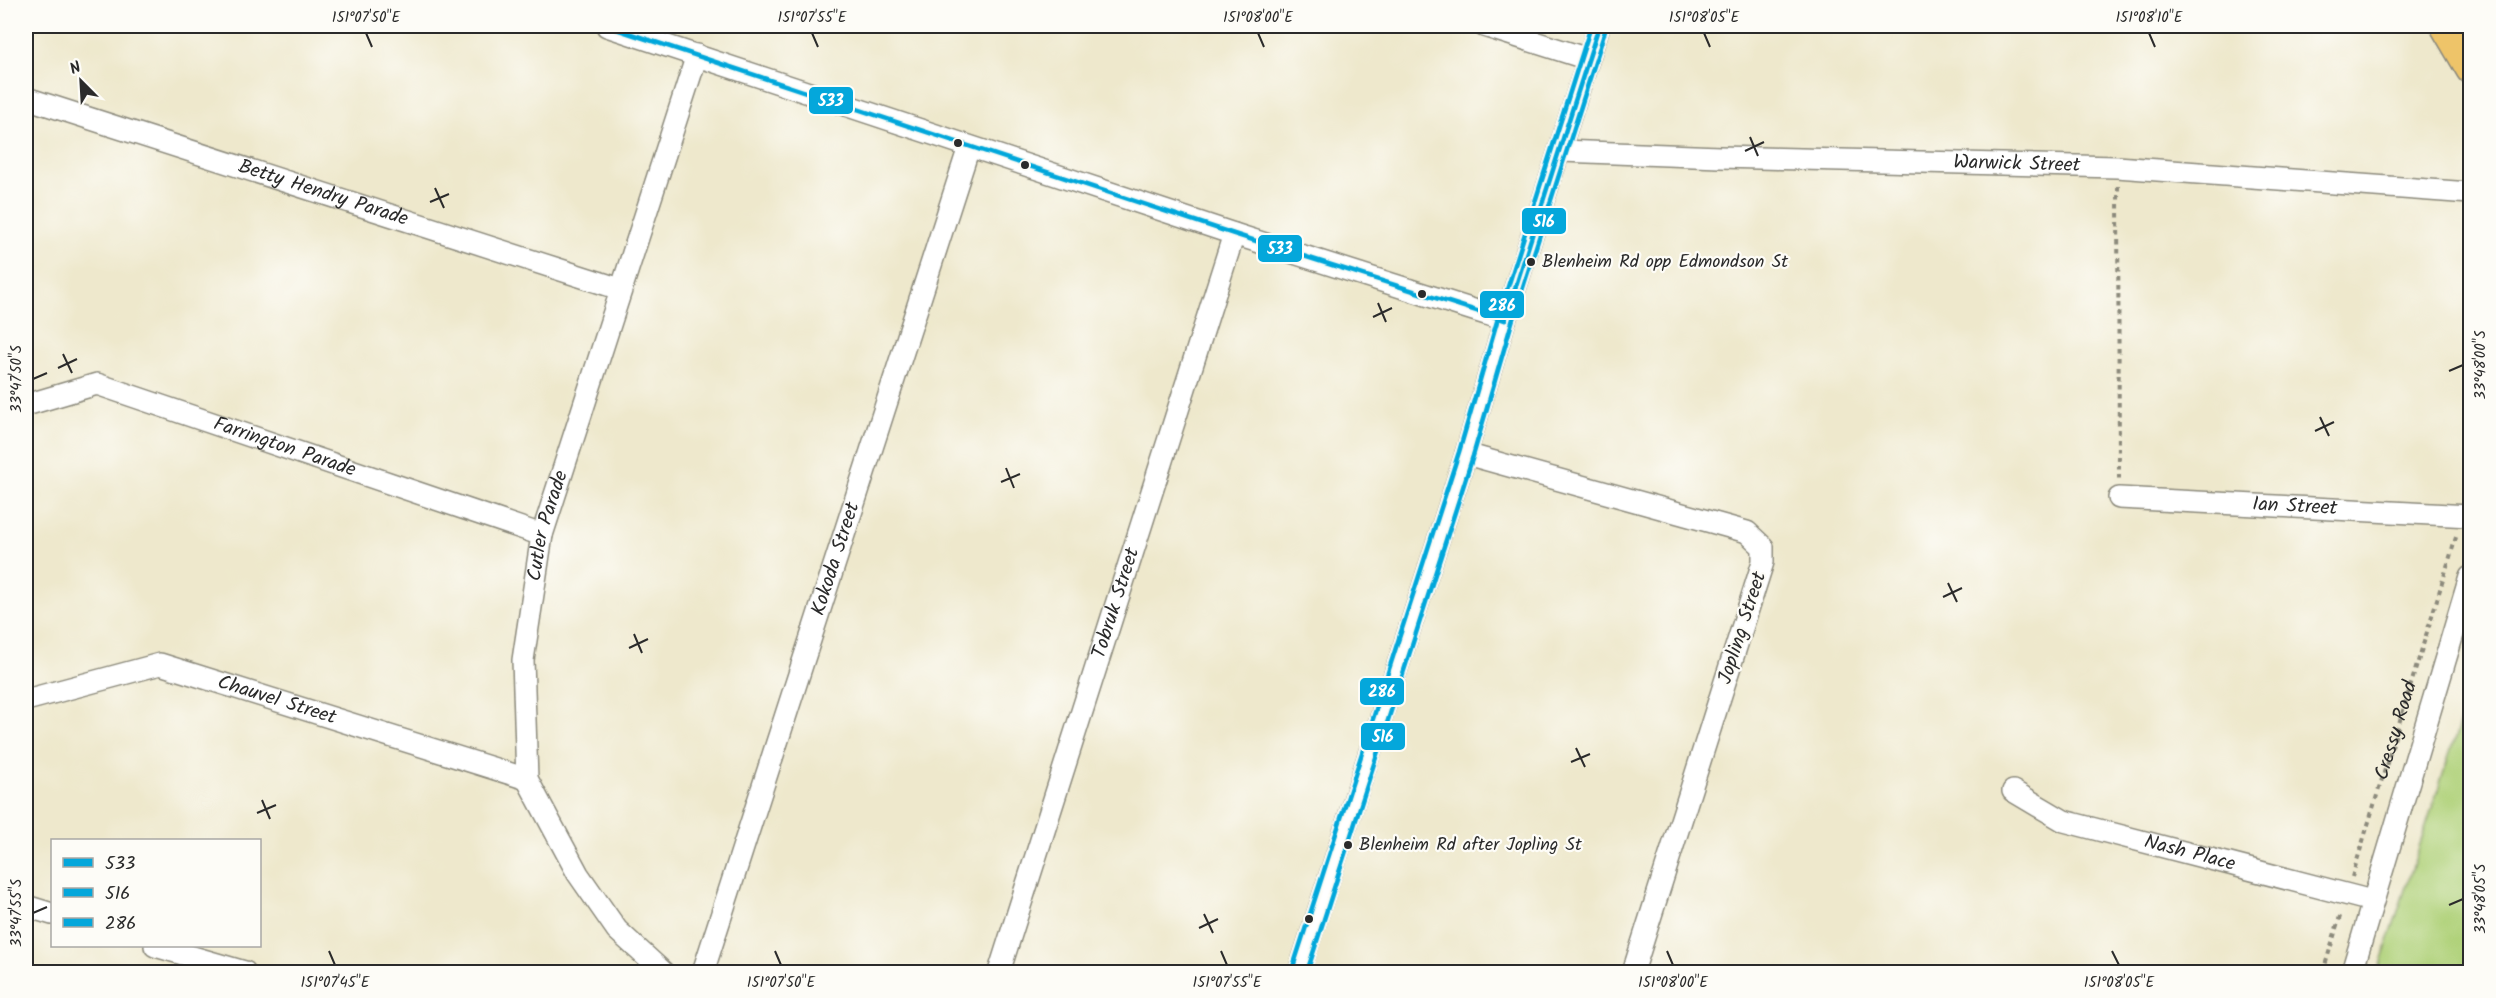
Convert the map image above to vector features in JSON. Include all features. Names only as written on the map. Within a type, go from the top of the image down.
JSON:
[{"type":"main road","points":[[2457,42],[2470,70]]},
{"type":"street","points":[[607,26],[645,32],[697,55],[969,147],[1505,320]]},
{"type":"street","points":[[1484,26],[1588,59]]},
{"type":"street","points":[[1299,972],[1466,454],[1505,320],[1561,151],[1599,26]]},
{"type":"street","name":"Cutler Parade","points":[[663,972],[617,930],[578,874],[527,779],[523,660],[542,535],[697,55]]},
{"type":"street","name":"Betty Hendry Parade","points":[[26,98],[620,289]]},
{"type":"street","name":"Kokoda Street","points":[[703,972],[969,147]]},
{"type":"street","name":"Warwick Street","points":[[1561,151],[2117,167],[2470,193]]},
{"type":"street","name":"Tobruk Street","points":[[999,972],[1234,234]]},
{"type":"street","name":"Farrington Parade","points":[[26,405],[97,384],[542,535]]},
{"type":"street","name":"Jopling Street","points":[[1466,454],[1747,532],[1763,547],[1763,562],[1633,972]]},
{"type":"street","name":"Ian Street","points":[[2119,498],[2467,515]]},
{"type":"street","name":"Cressy Road","points":[[2352,972],[2470,577]]},
{"type":"street","name":"Chauvel Street","points":[[26,700],[160,664],[527,779]]},
{"type":"street","name":"Nash Place","points":[[2013,791],[2064,821],[2372,901]]},
{"type":"street","points":[[26,906],[51,914]]},
{"type":"street","points":[[162,947],[245,972]]},
{"type":"path","points":[[2117,167],[2119,498]]},
{"type":"path","name":"Cressy Road","points":[[2323,972],[2467,515]]},
{"type":"green space","points":[[2470,692],[2470,972],[2378,972]]},
{"type":"transit line","name":"533","points":[[607,26],[1234,234],[1505,320]]},
{"type":"transit line","name":"286","points":[[1292,970],[1459,452],[1498,318],[1591,26]]},
{"type":"transit line","name":"533","points":[[1505,320],[1599,26]]},
{"type":"transit line","name":"516","points":[[1307,972],[1473,456],[1512,322],[1606,28]]},
{"type":"place","name":"Blenheim Rd opp Edmondson St","points":[[1531,262]]},
{"type":"place","name":"Blenheim Rd after Jopling St","points":[[1348,845]]}]
